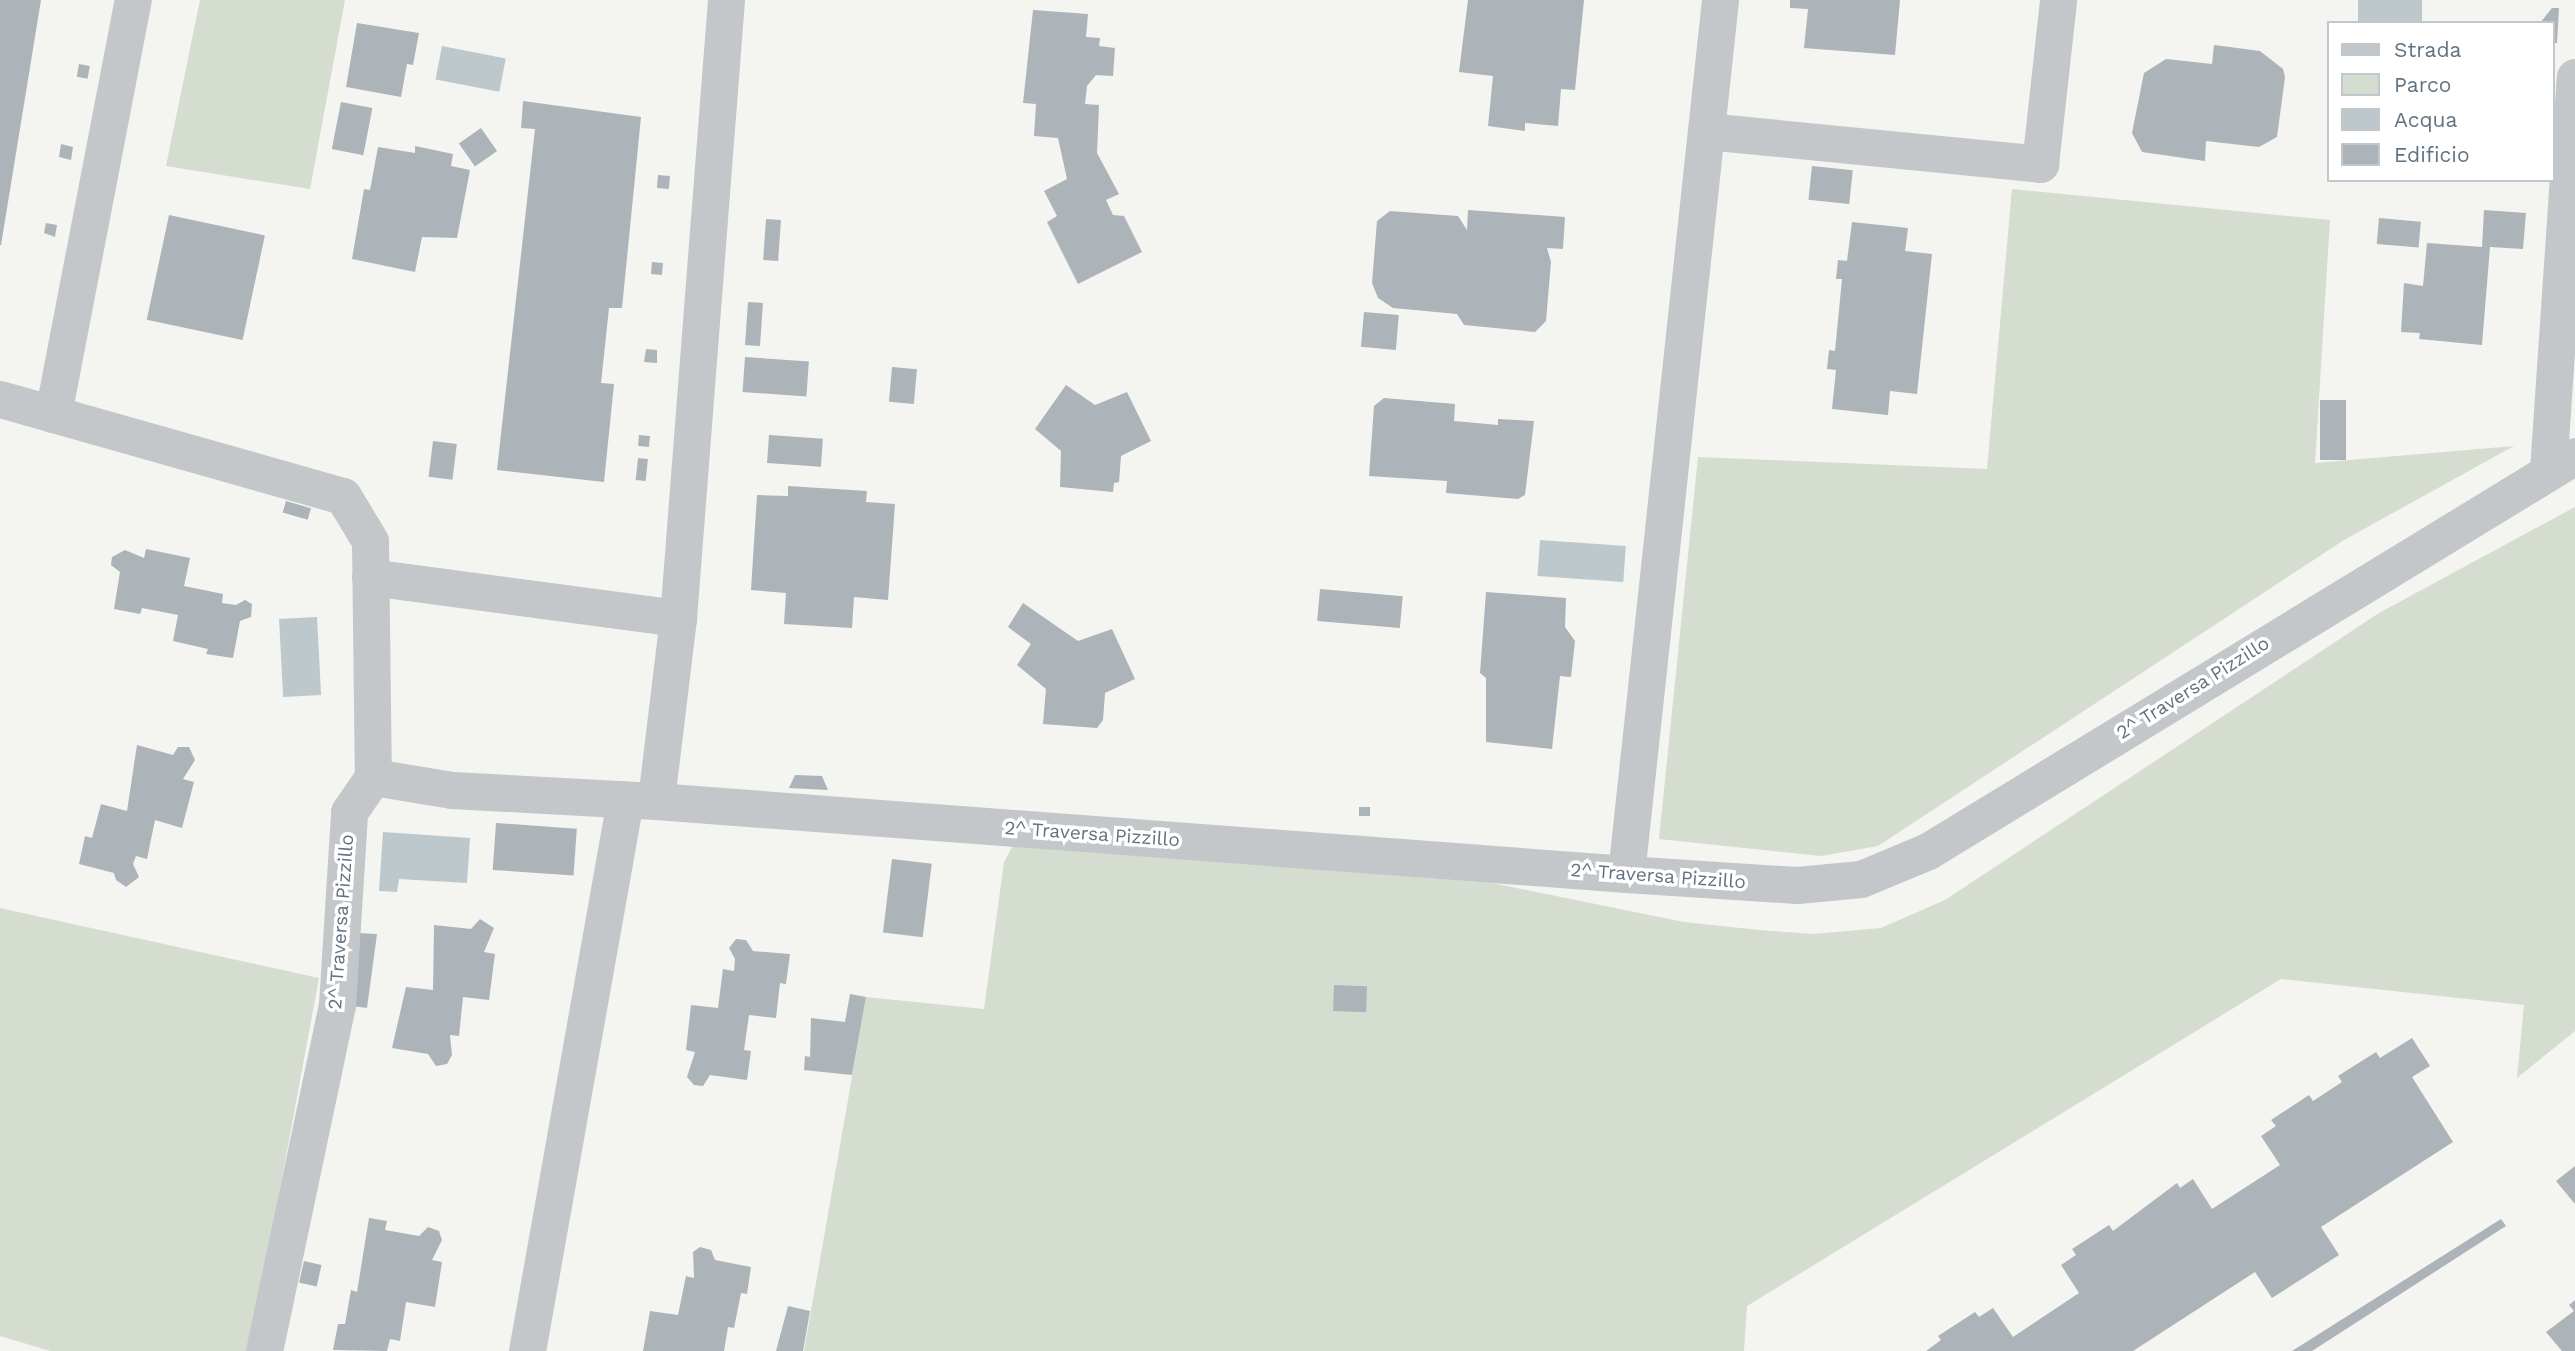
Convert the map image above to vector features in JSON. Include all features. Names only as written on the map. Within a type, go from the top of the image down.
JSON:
[{"type":"street","points":[[54,414],[133,0]]},
{"type":"street","points":[[527,1351],[678,618],[726,0]]},
{"type":"street","points":[[1626,874],[1720,0]]},
{"type":"street","points":[[1706,131],[2040,164],[2058,0]]},
{"type":"street","points":[[2561,463],[2575,77]]},
{"type":"street","points":[[0,399],[343,496],[370,541],[373,777]]},
{"type":"street","name":"2^ Traversa Pizzillo","points":[[264,1351],[337,1005],[349,812],[373,777],[452,790],[640,800],[1626,874],[1810,884],[1861,880],[1928,851],[2561,463]]},
{"type":"street","points":[[370,577],[678,618]]},
{"type":"green space","points":[[200,0],[345,0],[310,189],[166,166]]},
{"type":"green space","points":[[2012,189],[2330,220],[2315,463],[2514,446],[2344,540],[1878,846],[1821,856],[1659,839],[1698,457],[1987,469]]},
{"type":"green space","points":[[2575,507],[2575,1031],[2517,1078],[2524,1005],[2281,979],[1747,1306],[1744,1351],[804,1351],[866,997],[984,1009],[1004,862],[1013,845],[1492,883],[1684,922],[1759,930],[1814,934],[1881,928],[1945,900],[2379,613]]},
{"type":"green space","points":[[0,908],[319,978],[250,1351],[50,1351],[0,1336]]},
{"type":"water","points":[[2358,0],[2422,0],[2422,21],[2358,21]]},
{"type":"water","points":[[442,46],[506,58],[499,92],[436,79]]},
{"type":"water","points":[[1540,540],[1626,546],[1623,582],[1537,576]]},
{"type":"water","points":[[317,617],[321,695],[283,697],[279,619]]},
{"type":"water","points":[[383,832],[470,838],[467,883],[399,879],[397,892],[379,891]]},
{"type":"building","points":[[0,0],[41,0],[1,245],[0,245]]},
{"type":"building","points":[[1468,0],[1584,0],[1575,90],[1561,89],[1558,126],[1525,123],[1525,131],[1488,126],[1493,76],[1459,72]]},
{"type":"building","points":[[1790,0],[1900,0],[1895,55],[1804,48],[1808,9],[1790,8]]},
{"type":"building","points":[[2552,8],[2559,8],[2557,43],[2554,43],[2554,21],[2542,21]]},
{"type":"building","points":[[1033,10],[1088,14],[1086,37],[1100,38],[1099,46],[1115,48],[1113,76],[1096,75],[1087,86],[1085,104],[1099,105],[1097,153],[1119,194],[1106,200],[1113,215],[1124,216],[1142,252],[1078,284],[1047,222],[1057,216],[1044,191],[1067,179],[1058,138],[1034,136],[1036,104],[1023,103]]},
{"type":"building","points":[[357,23],[419,33],[413,65],[407,64],[401,97],[346,87]]},
{"type":"building","points":[[2214,45],[2260,51],[2283,69],[2285,77],[2277,137],[2259,147],[2206,141],[2205,161],[2142,152],[2132,133],[2144,73],[2166,59],[2212,64]]},
{"type":"building","points":[[79,64],[90,66],[88,79],[77,77]]},
{"type":"building","points":[[523,101],[641,117],[622,308],[609,308],[601,383],[614,384],[604,482],[497,470],[535,129],[521,128]]},
{"type":"building","points":[[341,102],[372,108],[363,155],[332,149]]},
{"type":"building","points":[[481,128],[497,151],[475,166],[459,143]]},
{"type":"building","points":[[61,144],[73,147],[71,160],[59,157]]},
{"type":"building","points":[[415,146],[453,154],[451,166],[470,170],[457,238],[422,237],[415,272],[352,259],[364,189],[370,190],[378,147],[415,153]]},
{"type":"building","points":[[1812,166],[1853,170],[1849,204],[1808,200]]},
{"type":"building","points":[[658,175],[670,176],[669,189],[657,188]]},
{"type":"building","points":[[1468,210],[1565,217],[1563,249],[1547,248],[1551,262],[1546,321],[1535,332],[1464,325],[1457,314],[1393,308],[1378,298],[1372,283],[1377,221],[1390,211],[1458,216],[1467,230]]},
{"type":"building","points":[[2484,210],[2526,213],[2523,249],[2490,247],[2482,345],[2419,339],[2420,333],[2401,332],[2404,283],[2423,286],[2427,243],[2482,247]]},
{"type":"building","points":[[169,215],[265,235],[243,340],[147,320]]},
{"type":"building","points":[[2379,218],[2421,222],[2419,248],[2377,244]]},
{"type":"building","points":[[766,219],[781,220],[778,261],[763,260]]},
{"type":"building","points":[[1852,222],[1908,228],[1905,251],[1932,254],[1917,394],[1890,391],[1888,415],[1832,409],[1836,370],[1827,369],[1829,350],[1835,351],[1842,279],[1836,279],[1838,260],[1847,261]]},
{"type":"building","points":[[46,223],[57,225],[55,237],[44,233]]},
{"type":"building","points":[[652,262],[663,263],[662,275],[651,274]]},
{"type":"building","points":[[748,302],[763,303],[760,346],[745,345]]},
{"type":"building","points":[[1364,312],[1399,315],[1396,350],[1361,347]]},
{"type":"building","points":[[646,349],[657,350],[657,363],[644,362]]},
{"type":"building","points":[[745,357],[809,361],[806,396],[743,392]]},
{"type":"building","points":[[892,367],[917,369],[914,404],[889,402]]},
{"type":"building","points":[[1066,385],[1095,405],[1127,392],[1151,441],[1121,456],[1119,482],[1114,483],[1113,492],[1060,487],[1061,451],[1035,429]]},
{"type":"building","points":[[1384,398],[1455,404],[1454,421],[1498,425],[1498,419],[1534,421],[1525,495],[1518,499],[1446,493],[1447,481],[1369,476],[1374,406]]},
{"type":"building","points":[[2320,400],[2346,400],[2346,460],[2320,460]]},
{"type":"building","points":[[639,435],[650,436],[649,447],[638,446]]},
{"type":"building","points":[[769,435],[823,439],[821,467],[767,463]]},
{"type":"building","points":[[433,441],[457,444],[452,480],[429,477]]},
{"type":"building","points":[[638,458],[648,459],[646,481],[636,480]]},
{"type":"building","points":[[788,486],[867,491],[866,502],[895,504],[888,600],[854,597],[852,628],[784,624],[786,593],[751,590],[757,495],[788,496]]},
{"type":"building","points":[[286,501],[311,508],[308,520],[283,513]]},
{"type":"building","points":[[146,549],[190,558],[184,586],[223,594],[222,603],[236,605],[245,600],[252,604],[251,617],[240,621],[233,658],[206,654],[208,649],[173,641],[178,615],[142,608],[140,614],[114,609],[120,572],[111,565],[112,557],[125,550],[144,558]]},
{"type":"building","points":[[1320,589],[1403,596],[1400,628],[1317,621]]},
{"type":"building","points":[[1486,592],[1566,598],[1565,627],[1575,641],[1571,677],[1560,676],[1552,749],[1486,742],[1486,678],[1480,673]]},
{"type":"building","points":[[1023,603],[1078,641],[1112,629],[1135,679],[1105,693],[1103,720],[1097,728],[1043,724],[1046,689],[1017,665],[1031,644],[1008,627]]},
{"type":"building","points":[[137,745],[173,755],[178,747],[189,747],[195,760],[183,779],[194,782],[182,828],[155,820],[147,859],[136,856],[133,864],[139,877],[126,887],[116,880],[114,873],[79,864],[85,836],[92,838],[101,804],[127,811]]},
{"type":"building","points":[[795,775],[822,776],[828,790],[789,788]]},
{"type":"building","points":[[1359,807],[1370,807],[1370,816],[1359,816]]},
{"type":"building","points":[[496,823],[577,829],[574,876],[493,870]]},
{"type":"building","points":[[892,859],[932,864],[923,937],[883,932]]},
{"type":"building","points":[[480,919],[494,928],[484,952],[495,954],[489,1000],[463,997],[459,1036],[450,1035],[452,1055],[447,1064],[436,1066],[428,1054],[392,1048],[406,987],[433,990],[434,925],[471,929]]},
{"type":"building","points":[[358,933],[377,934],[367,1008],[352,1006]]},
{"type":"building","points":[[736,939],[746,940],[753,951],[790,954],[786,984],[780,983],[776,1018],[749,1015],[744,1050],[751,1051],[747,1080],[710,1075],[703,1086],[694,1085],[687,1077],[695,1052],[686,1050],[691,1005],[718,1008],[723,969],[734,971],[735,959],[729,948]]},
{"type":"building","points":[[1334,985],[1367,986],[1366,1012],[1333,1011]]},
{"type":"building","points":[[850,994],[866,997],[852,1075],[804,1070],[805,1056],[810,1057],[811,1018],[845,1022]]},
{"type":"building","points":[[2412,1038],[2430,1066],[2412,1077],[2453,1142],[2321,1227],[2339,1255],[2272,1298],[2255,1272],[2133,1351],[1926,1351],[1941,1340],[1938,1336],[1975,1312],[1979,1317],[1993,1308],[2013,1337],[2079,1293],[2061,1265],[2076,1255],[2072,1249],[2109,1225],[2113,1231],[2177,1183],[2180,1188],[2193,1179],[2212,1209],[2280,1165],[2261,1136],[2276,1126],[2271,1120],[2309,1095],[2313,1101],[2342,1082],[2338,1076],[2376,1052],[2380,1058]]},
{"type":"building","points":[[2575,1166],[2575,1204],[2556,1181]]},
{"type":"building","points":[[369,1218],[387,1221],[385,1230],[419,1236],[428,1227],[439,1231],[442,1240],[432,1260],[442,1262],[435,1307],[406,1302],[400,1341],[390,1339],[387,1351],[333,1350],[338,1324],[345,1324],[351,1290],[357,1292]]},
{"type":"building","points":[[2501,1219],[2506,1226],[2312,1351],[2292,1351]]},
{"type":"building","points":[[700,1247],[711,1250],[715,1260],[751,1267],[747,1294],[741,1293],[734,1328],[728,1327],[724,1351],[643,1351],[650,1311],[678,1315],[686,1276],[694,1278],[693,1252]]},
{"type":"building","points":[[304,1261],[322,1265],[317,1286],[299,1282]]},
{"type":"building","points":[[2575,1300],[2575,1351],[2562,1351],[2546,1332],[2574,1311],[2569,1305]]},
{"type":"building","points":[[788,1306],[810,1311],[803,1351],[776,1351]]}]
